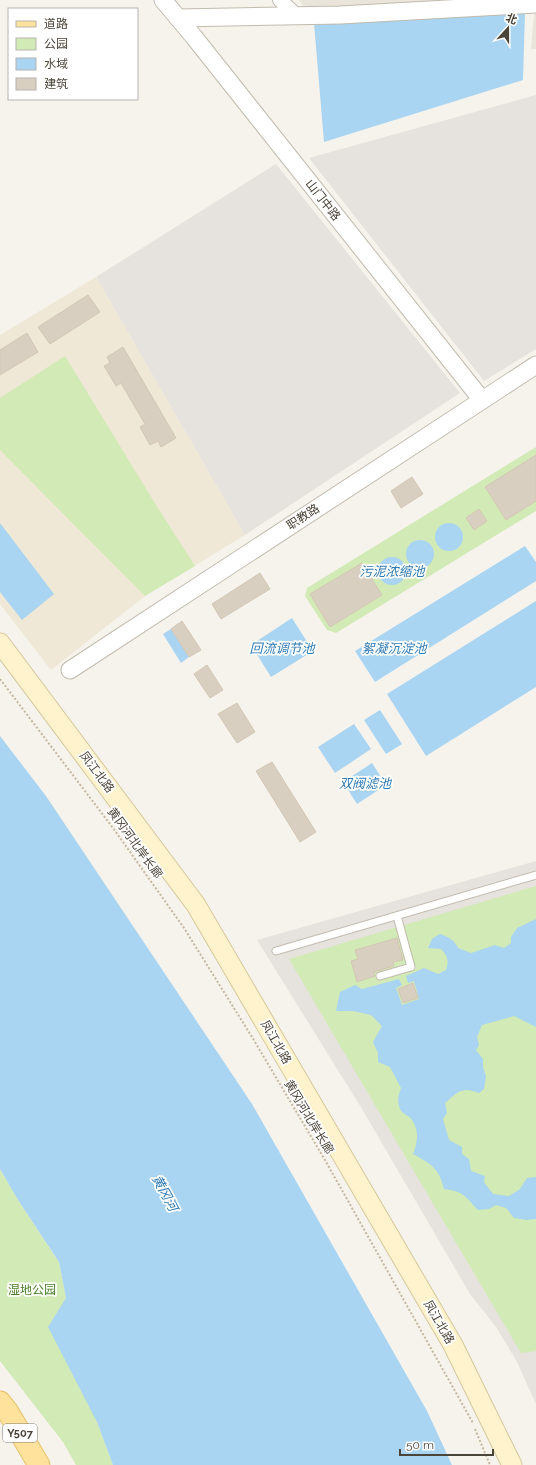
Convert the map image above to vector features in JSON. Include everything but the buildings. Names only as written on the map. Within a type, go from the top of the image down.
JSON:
[{"type":"main road","name":"凤江北路","points":[[0,643],[196,905],[453,1346],[512,1465]]},
{"type":"main road","name":"Y507","points":[[0,1402],[8,1412],[39,1465]]},
{"type":"street","name":"山门中路","points":[[163,0],[482,400]]},
{"type":"street","points":[[280,0],[297,16]]},
{"type":"street","points":[[178,18],[340,15],[536,4]]},
{"type":"street","name":"职教路","points":[[70,670],[536,365]]},
{"type":"lane","points":[[276,951],[536,875]]},
{"type":"lane","points":[[380,976],[411,967],[397,916]]},
{"type":"path","name":"黄冈河北岸长廊","points":[[0,678],[113,828],[184,928],[325,1160],[474,1426],[490,1465]]},
{"type":"shaded area","points":[[299,0],[536,0],[536,49],[531,49],[535,4],[309,15]]},
{"type":"shaded area","points":[[536,95],[536,349],[484,381],[309,158]]},
{"type":"shaded area","points":[[276,164],[460,393],[245,535],[96,277]]},
{"type":"shaded area","points":[[96,277],[245,535],[145,596],[51,670],[0,604],[0,335]]},
{"type":"shaded area","points":[[536,861],[536,1404],[517,1362],[496,1327],[470,1294],[362,1109],[257,940]]},
{"type":"green space","points":[[65,356],[195,566],[145,596],[0,450],[0,398]]},
{"type":"green space","points":[[536,447],[536,511],[336,633],[327,630],[305,596],[307,588]]},
{"type":"green space","points":[[536,886],[536,1351],[521,1353],[289,959]]},
{"type":"green space","name":"湿地公园","points":[[0,1169],[18,1200],[59,1262],[66,1298],[97,1422],[113,1465],[76,1465],[63,1442],[0,1361]]},
{"type":"water","points":[[525,12],[523,80],[324,142],[314,23]]},
{"type":"water","points":[[0,523],[54,594],[22,620],[0,592]]},
{"type":"water","name":"污泥浓缩池","points":[[449,523],[459,527],[463,537],[459,547],[449,551],[439,547],[435,537],[439,527]]},
{"type":"water","name":"污泥浓缩池","points":[[420,540],[430,544],[434,554],[430,564],[420,568],[410,564],[406,554],[410,544]]},
{"type":"water","name":"絮凝沉淀池","points":[[525,546],[536,562],[536,581],[375,682],[355,651]]},
{"type":"water","name":"污泥浓缩池","points":[[392,557],[402,561],[406,571],[402,581],[392,585],[382,581],[378,571],[382,561]]},
{"type":"water","points":[[536,601],[536,687],[426,756],[387,694]]},
{"type":"water","name":"回流调节池","points":[[292,618],[313,651],[271,677],[251,645]]},
{"type":"water","points":[[171,629],[189,657],[181,663],[163,634]]},
{"type":"water","points":[[380,710],[402,744],[386,754],[364,720]]},
{"type":"water","points":[[354,724],[371,749],[335,773],[318,747]]},
{"type":"water","name":"黄冈河","points":[[0,736],[46,796],[252,1104],[427,1411],[452,1465],[113,1465],[97,1422],[48,1327],[66,1298],[59,1262],[18,1200],[0,1169]]},
{"type":"water","name":"双阀滤池","points":[[372,763],[386,785],[357,804],[343,782]]},
{"type":"water","points":[[536,919],[536,1027],[514,1016],[482,1025],[477,1037],[479,1045],[476,1050],[483,1059],[483,1067],[486,1076],[484,1089],[479,1093],[464,1090],[457,1093],[445,1103],[447,1113],[443,1119],[449,1140],[462,1147],[462,1154],[469,1159],[471,1171],[485,1176],[484,1182],[493,1194],[509,1196],[520,1189],[527,1178],[536,1177],[536,1219],[527,1220],[514,1218],[506,1208],[496,1205],[489,1209],[478,1210],[460,1193],[444,1189],[437,1171],[425,1161],[413,1154],[417,1141],[417,1132],[411,1119],[402,1112],[399,1106],[398,1097],[401,1088],[390,1067],[378,1062],[378,1053],[373,1042],[382,1026],[371,1015],[353,1011],[336,1011],[340,992],[355,985],[362,989],[399,979],[402,985],[396,988],[402,1005],[419,999],[414,981],[408,983],[406,976],[424,968],[438,974],[446,970],[447,959],[441,949],[428,948],[432,939],[440,934],[451,939],[458,948],[471,953],[495,945],[504,948],[511,943],[511,937],[517,928]]}]
